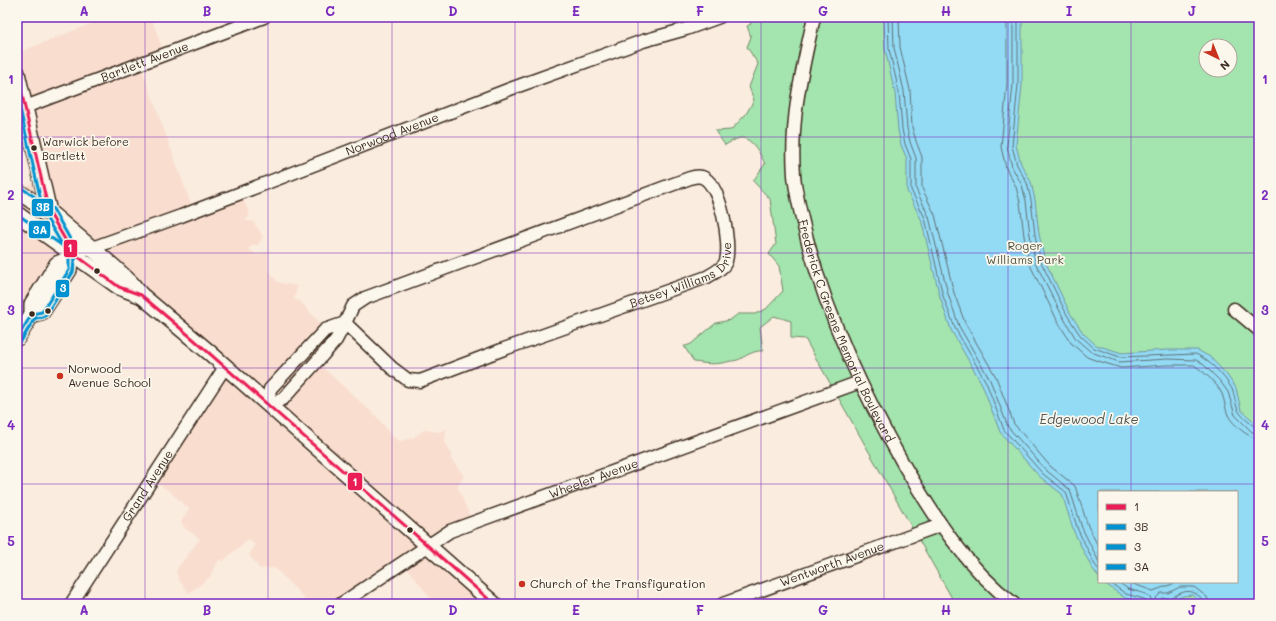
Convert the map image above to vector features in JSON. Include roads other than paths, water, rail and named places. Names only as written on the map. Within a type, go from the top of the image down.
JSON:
[{"type":"main road","points":[[17,73],[49,212],[71,256],[69,270],[49,302],[42,312],[32,314],[17,338]]},
{"type":"main road","points":[[17,191],[49,212],[92,248],[126,278],[141,295],[494,604]]},
{"type":"main road","points":[[17,214],[71,256],[119,287],[141,295]]},
{"type":"main road","name":"Norwood Avenue","points":[[71,256],[92,248]]},
{"type":"street","name":"Bartlett Avenue","points":[[25,107],[264,17]]},
{"type":"street","name":"Norwood Avenue","points":[[92,248],[643,41],[686,29],[719,17]]},
{"type":"street","name":"Frederick C Greene Memorial Boulevard","points":[[814,17],[795,110],[793,144],[796,188],[805,230],[820,282],[860,382],[899,457],[941,524],[966,558],[993,587],[1014,604]]},
{"type":"street","name":"Betsey Williams Drive","points":[[702,177],[711,185],[718,197],[728,242],[726,262],[717,272],[707,277],[504,349],[420,381],[408,380],[392,368],[345,323],[353,306],[366,298],[690,178],[702,177]]},
{"type":"street","points":[[1234,309],[1259,330]]},
{"type":"street","points":[[268,405],[270,389],[325,330],[345,323]]},
{"type":"street","name":"Grand Avenue","points":[[71,604],[225,367]]},
{"type":"street","name":"Wheeler Avenue","points":[[341,604],[450,531],[860,382]]},
{"type":"street","name":"Wentworth Avenue","points":[[723,604],[941,524]]},
{"type":"water","name":"Edgewood Lake","points":[[884,17],[1022,17],[1022,85],[1016,145],[1021,164],[1031,182],[1045,261],[1070,313],[1083,333],[1096,345],[1122,353],[1197,350],[1210,357],[1227,375],[1236,388],[1241,410],[1259,426],[1259,604],[1202,604],[1192,595],[1183,596],[1169,602],[1145,603],[1125,598],[1104,583],[1238,583],[1238,491],[1098,491],[1098,576],[1092,568],[1074,532],[1062,494],[1040,477],[1000,432],[982,384],[951,330],[940,297],[921,219],[907,191],[907,159],[901,145],[898,130],[895,93],[885,49]]},
{"type":"place","name":"Warwick before Bartlett","points":[[34,148]]},
{"type":"place","name":"Norwood Avenue School","points":[[60,376]]},
{"type":"place","name":"Church of the Transfiguration","points":[[522,584]]},
{"type":"park label","name":"Roger Williams Park","points":[[1025,253]]}]
